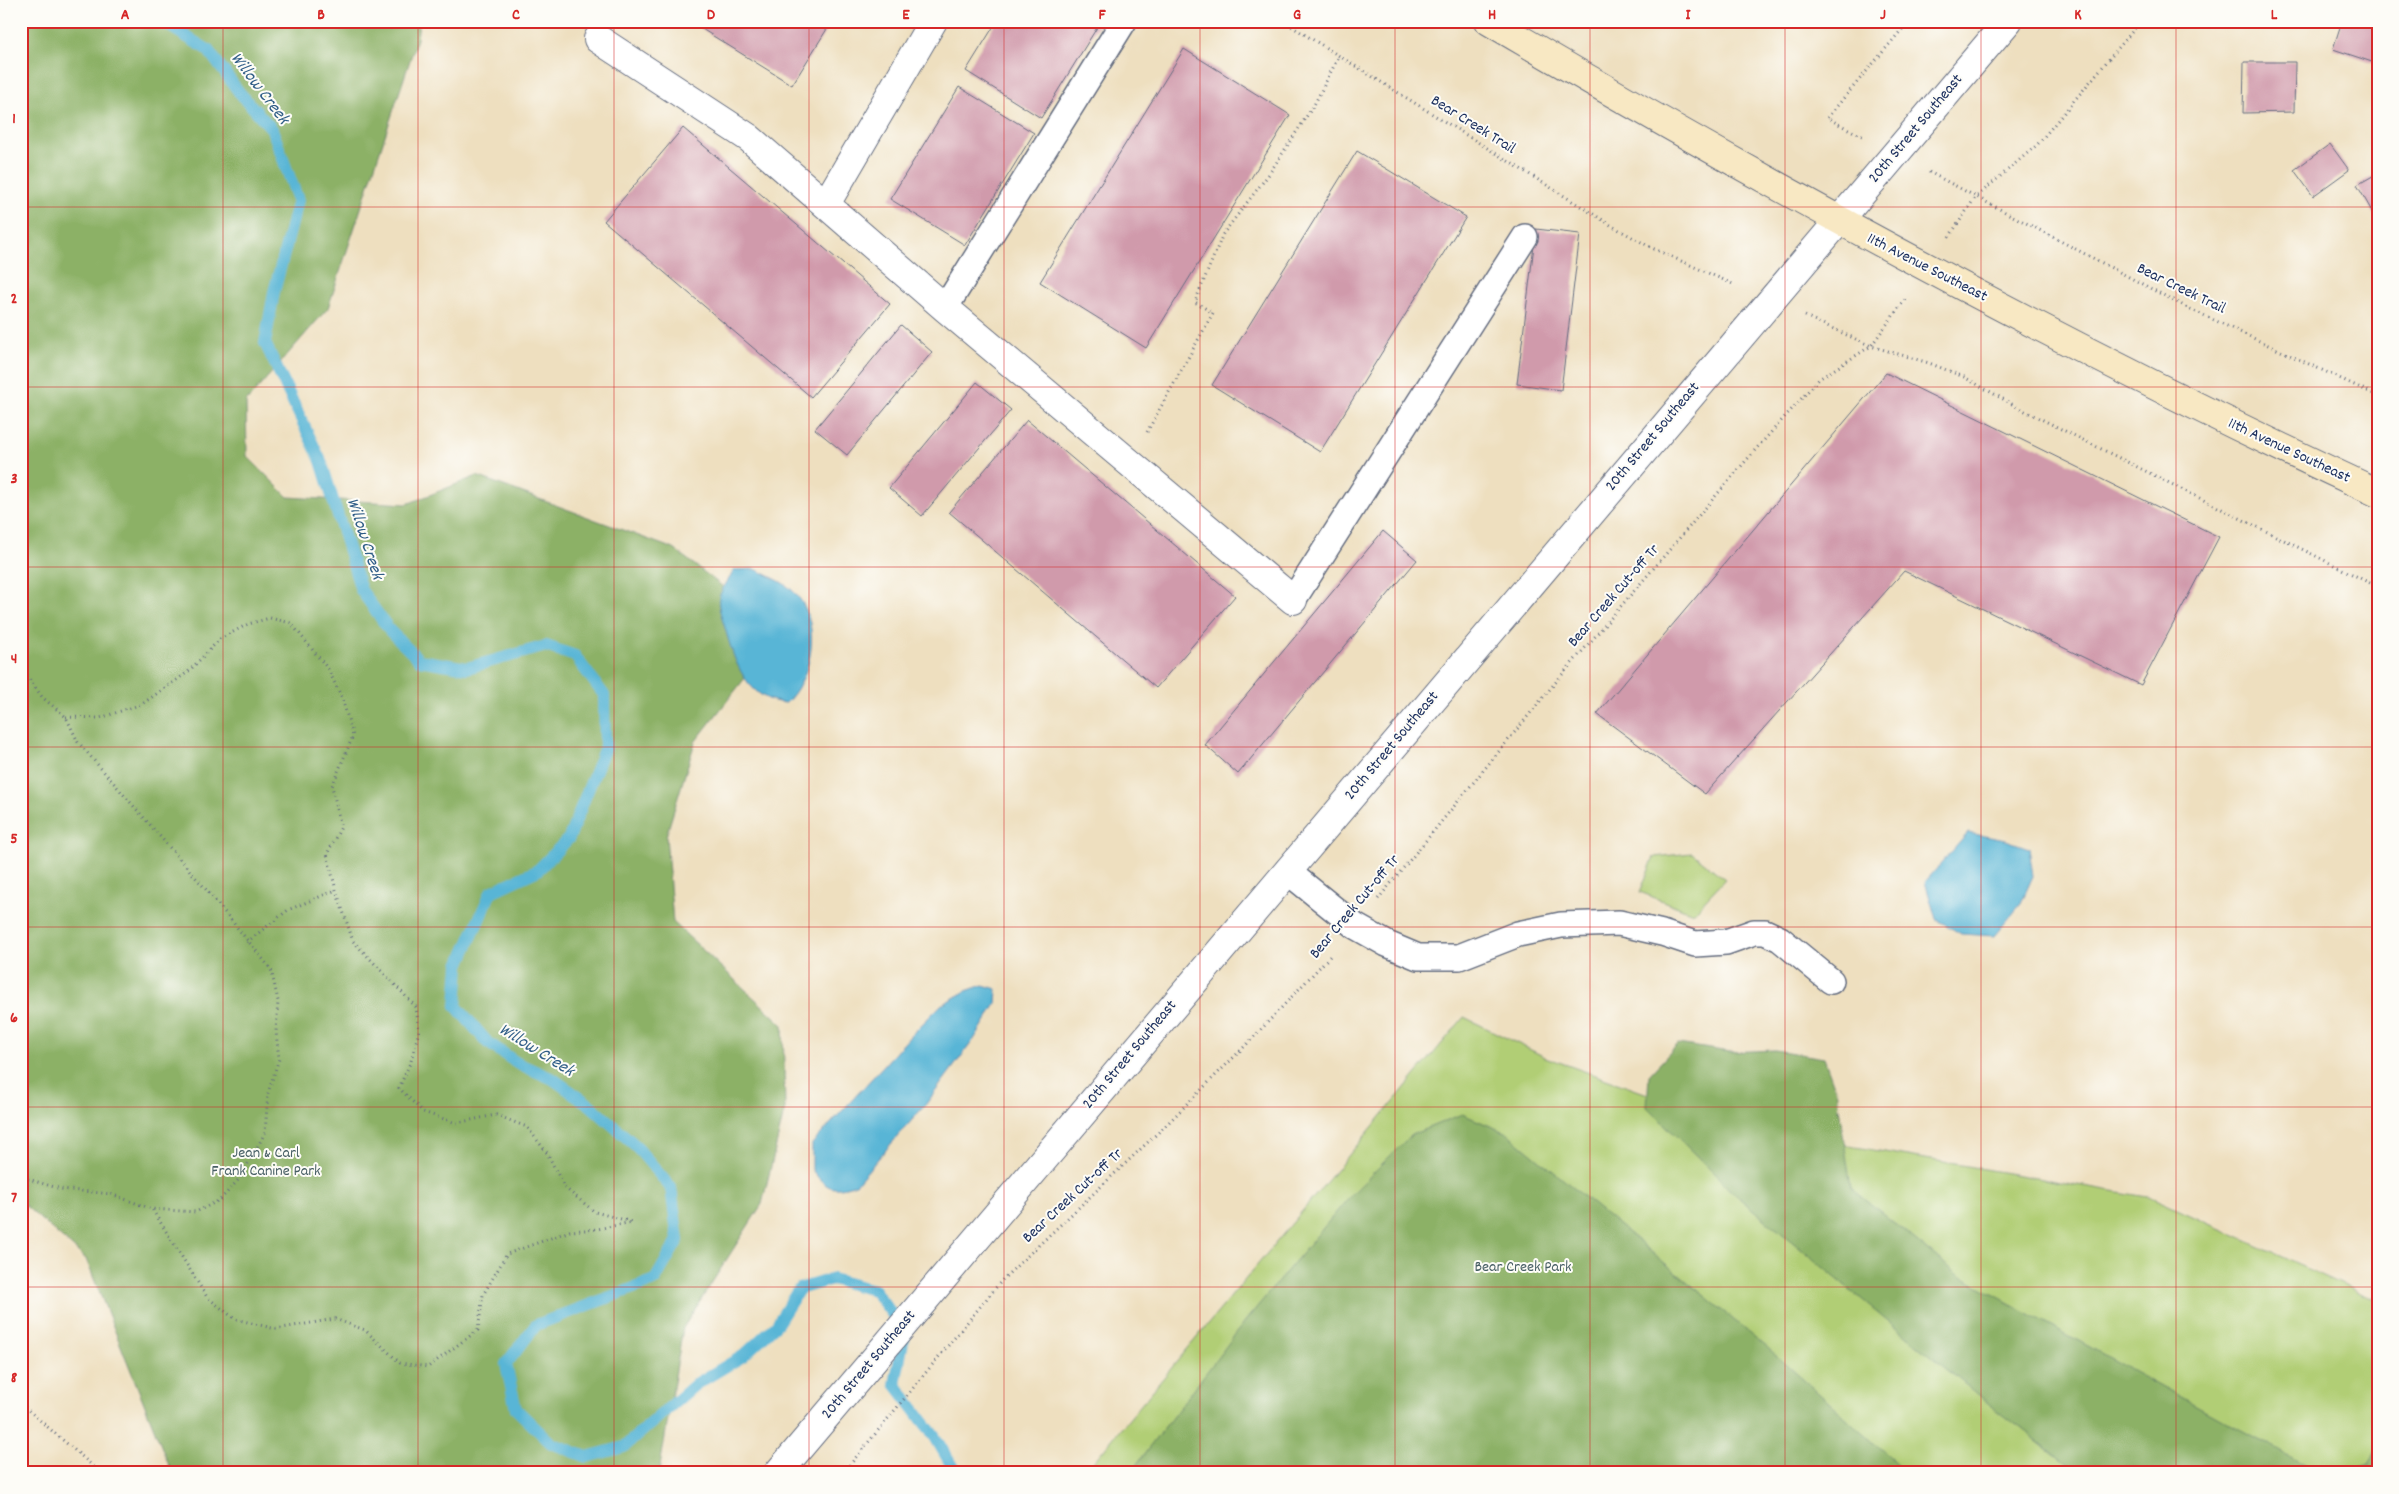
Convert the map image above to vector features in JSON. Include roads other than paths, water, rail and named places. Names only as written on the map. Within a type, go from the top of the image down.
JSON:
[{"type":"main road","name":"11th Avenue Southeast","points":[[1489,21],[1588,81],[1838,221],[2193,405],[2378,493]]},
{"type":"street","points":[[826,204],[933,21]]},
{"type":"street","name":"20th Street Southeast","points":[[778,1473],[2008,21]]},
{"type":"street","points":[[598,39],[749,138],[945,308],[1294,600]]},
{"type":"lane","points":[[945,308],[1124,21]]},
{"type":"lane","points":[[1294,600],[1525,238]]},
{"type":"lane","points":[[1287,871],[1355,926],[1388,944],[1418,957],[1459,957],[1518,934],[1561,926],[1619,923],[1662,933],[1695,944],[1726,942],[1754,932],[1765,932],[1780,938],[1831,981]]},
{"type":"water","points":[[755,569],[792,590],[802,602],[808,616],[811,631],[811,647],[808,663],[796,691],[786,703],[773,701],[761,695],[744,677],[733,653],[719,609],[720,595],[734,570]]},
{"type":"water","points":[[1968,833],[2006,840],[2029,848],[2033,876],[2020,905],[1994,936],[1961,934],[1936,919],[1925,882]]},
{"type":"water","points":[[983,985],[997,989],[996,1004],[975,1038],[926,1104],[856,1184],[841,1188],[826,1185],[812,1170],[812,1144],[941,1005],[966,991]]},
{"type":"waterway","name":"Willow Creek","points":[[161,21],[208,50],[239,92],[272,129],[298,200],[274,292],[265,343],[321,461],[361,590],[390,631],[419,660],[467,668],[546,646],[575,656],[604,695],[605,747],[569,838],[538,870],[491,892],[459,965],[456,1006],[487,1042],[517,1063],[553,1079],[590,1105],[635,1145],[671,1188],[678,1240],[655,1280],[536,1325],[506,1364],[516,1409],[551,1443],[587,1457],[624,1447],[696,1384],[743,1356],[777,1324],[799,1289],[832,1279],[874,1290],[905,1331],[895,1384],[935,1437],[956,1473]]},
{"type":"park label","name":"Jean & Carl Frank Canine Park","points":[[266,1162]]},
{"type":"park label","name":"Bear Creek Park","points":[[1523,1267]]}]
